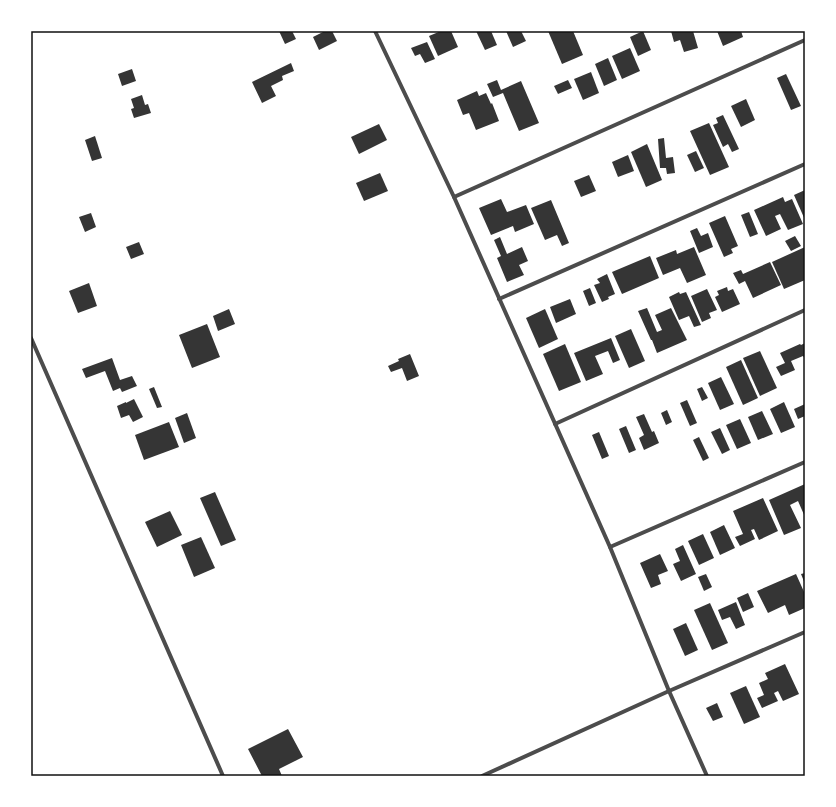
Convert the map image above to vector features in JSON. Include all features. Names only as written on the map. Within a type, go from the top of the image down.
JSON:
[{"type":"street","points":[[375,31],[454,197],[610,547],[669,691],[707,776]]},
{"type":"street","points":[[454,197],[805,40]]},
{"type":"street","points":[[499,299],[805,164]]},
{"type":"street","points":[[555,424],[805,310]]},
{"type":"street","points":[[31,338],[223,776]]},
{"type":"street","points":[[610,547],[805,462]]},
{"type":"street","points":[[482,776],[669,691],[805,632]]},
{"type":"building","points":[[279,31],[292,31],[296,39],[285,44]]},
{"type":"building","points":[[325,31],[332,31],[337,41],[319,50],[313,37]]},
{"type":"building","points":[[441,31],[451,31],[458,47],[438,56],[429,36]]},
{"type":"building","points":[[476,31],[491,31],[497,45],[485,50]]},
{"type":"building","points":[[506,31],[521,31],[526,41],[513,47]]},
{"type":"building","points":[[548,31],[573,31],[583,55],[562,64]]},
{"type":"building","points":[[643,31],[651,50],[638,56],[630,37]]},
{"type":"building","points":[[671,31],[693,31],[698,48],[684,52],[680,40],[674,42]]},
{"type":"building","points":[[717,31],[741,31],[743,37],[723,46]]},
{"type":"building","points":[[427,42],[435,59],[425,63],[420,54],[415,56],[411,48]]},
{"type":"building","points":[[630,48],[640,71],[622,79],[612,56]]},
{"type":"building","points":[[608,58],[617,80],[604,86],[595,64]]},
{"type":"building","points":[[291,63],[294,71],[282,76],[283,80],[271,86],[276,96],[262,103],[252,82]]},
{"type":"building","points":[[132,69],[136,81],[122,86],[118,74]]},
{"type":"building","points":[[591,72],[599,93],[583,100],[574,79]]},
{"type":"building","points":[[786,74],[801,106],[791,110],[777,78]]},
{"type":"building","points":[[497,80],[501,90],[521,81],[539,123],[519,131],[503,93],[493,97],[487,84]]},
{"type":"building","points":[[568,80],[572,88],[558,94],[554,86]]},
{"type":"building","points":[[477,91],[479,96],[486,93],[491,104],[492,103],[499,121],[476,130],[469,113],[463,115],[457,100]]},
{"type":"building","points":[[142,95],[145,105],[148,104],[151,113],[134,118],[131,109],[134,108],[131,99]]},
{"type":"building","points":[[746,99],[755,120],[741,127],[731,106]]},
{"type":"building","points":[[723,115],[739,149],[732,152],[728,144],[723,147],[713,125],[718,123],[716,118]]},
{"type":"building","points":[[709,123],[729,167],[710,175],[690,131]]},
{"type":"building","points":[[379,124],[387,140],[359,154],[351,137]]},
{"type":"building","points":[[95,136],[102,158],[92,161],[85,140]]},
{"type":"building","points":[[664,138],[666,158],[673,157],[675,173],[667,174],[666,168],[660,168],[658,139]]},
{"type":"building","points":[[647,144],[662,180],[646,187],[631,152]]},
{"type":"building","points":[[696,151],[704,168],[695,172],[687,155]]},
{"type":"building","points":[[628,155],[634,171],[618,177],[612,162]]},
{"type":"building","points":[[380,173],[388,191],[364,201],[356,183]]},
{"type":"building","points":[[589,175],[596,191],[581,197],[574,181]]},
{"type":"building","points":[[805,190],[805,220],[794,195]]},
{"type":"building","points":[[783,197],[785,202],[792,199],[803,224],[788,230],[780,214],[775,216],[781,229],[766,236],[754,210]]},
{"type":"building","points":[[501,199],[507,212],[526,205],[534,224],[515,232],[513,226],[491,235],[479,208]]},
{"type":"building","points":[[551,200],[569,243],[562,246],[557,235],[545,240],[531,208]]},
{"type":"building","points":[[749,212],[758,234],[750,237],[741,215]]},
{"type":"building","points":[[91,213],[96,227],[85,232],[79,217]]},
{"type":"building","points":[[725,216],[738,246],[731,249],[733,253],[724,257],[709,223]]},
{"type":"building","points":[[697,228],[701,236],[708,233],[713,247],[699,253],[690,231]]},
{"type":"building","points":[[795,236],[801,246],[791,251],[785,241]]},
{"type":"building","points":[[500,237],[507,254],[522,247],[528,261],[519,265],[524,275],[507,282],[497,258],[501,256],[494,240]]},
{"type":"building","points":[[139,242],[144,254],[131,259],[126,247]]},
{"type":"building","points":[[694,247],[706,275],[687,283],[680,268],[663,275],[656,258],[676,250],[677,254]]},
{"type":"building","points":[[805,247],[805,280],[784,289],[772,262]]},
{"type":"building","points":[[650,256],[659,278],[622,294],[612,272]]},
{"type":"building","points":[[770,262],[781,285],[753,298],[745,281],[739,284],[733,273],[741,270],[743,274]]},
{"type":"building","points":[[607,274],[615,294],[602,302],[594,285],[600,283],[597,279]]},
{"type":"building","points":[[89,283],[97,306],[78,313],[69,291]]},
{"type":"building","points":[[727,287],[728,291],[733,289],[740,304],[722,312],[715,297],[719,295],[717,291]]},
{"type":"building","points":[[590,288],[596,303],[589,306],[583,291]]},
{"type":"building","points":[[707,289],[717,310],[709,313],[711,318],[702,322],[691,296]]},
{"type":"building","points":[[679,292],[680,294],[686,292],[701,325],[694,327],[689,316],[679,320],[669,297]]},
{"type":"building","points":[[570,299],[576,314],[556,323],[550,307]]},
{"type":"building","points":[[647,308],[657,332],[662,330],[655,315],[671,308],[687,340],[657,353],[638,311]]},
{"type":"building","points":[[229,309],[235,324],[218,331],[213,316]]},
{"type":"building","points":[[545,309],[558,339],[539,348],[526,318]]},
{"type":"building","points":[[207,324],[220,357],[192,368],[179,335]]},
{"type":"building","points":[[631,329],[645,361],[629,368],[615,336]]},
{"type":"building","points":[[611,338],[620,360],[613,363],[608,351],[595,356],[603,374],[586,381],[574,353]]},
{"type":"building","points":[[805,343],[805,359],[803,356],[791,361],[795,370],[781,376],[776,367],[785,363],[780,353]]},
{"type":"building","points":[[565,344],[581,382],[559,391],[543,354]]},
{"type":"building","points":[[760,351],[777,388],[760,396],[743,358]]},
{"type":"building","points":[[410,354],[419,376],[407,381],[402,368],[391,372],[388,366],[399,361],[398,359]]},
{"type":"building","points":[[112,358],[120,380],[132,376],[137,386],[122,392],[120,388],[113,391],[105,371],[86,378],[82,369]]},
{"type":"building","points":[[741,360],[758,398],[743,405],[726,367]]},
{"type":"building","points":[[721,377],[734,404],[720,410],[708,383]]},
{"type":"building","points":[[154,387],[162,407],[157,408],[149,389]]},
{"type":"building","points":[[702,387],[708,398],[702,401],[697,389]]},
{"type":"building","points":[[134,399],[143,417],[133,422],[129,415],[121,418],[117,406]]},
{"type":"building","points":[[687,400],[697,423],[690,426],[680,403]]},
{"type":"building","points":[[784,402],[795,427],[781,433],[770,409]]},
{"type":"building","points":[[805,404],[805,416],[798,419],[794,409]]},
{"type":"building","points":[[667,410],[672,422],[666,425],[661,413]]},
{"type":"building","points":[[762,411],[773,434],[758,440],[748,417]]},
{"type":"building","points":[[187,413],[196,438],[184,443],[175,418]]},
{"type":"building","points":[[644,414],[659,443],[644,450],[639,438],[644,435],[636,417]]},
{"type":"building","points":[[740,419],[751,443],[737,449],[726,425]]},
{"type":"building","points":[[169,422],[179,447],[144,460],[135,435]]},
{"type":"building","points":[[626,426],[636,450],[629,453],[619,429]]},
{"type":"building","points":[[720,428],[730,450],[722,454],[711,432]]},
{"type":"building","points":[[599,432],[609,456],[602,459],[592,435]]},
{"type":"building","points":[[699,437],[709,458],[703,461],[693,440]]},
{"type":"building","points":[[805,484],[805,517],[798,501],[790,505],[801,528],[784,535],[769,500]]},
{"type":"building","points":[[215,492],[236,540],[221,546],[200,498]]},
{"type":"building","points":[[763,498],[778,531],[759,540],[754,529],[751,530],[755,539],[740,546],[735,537],[743,534],[733,511]]},
{"type":"building","points":[[170,511],[182,535],[157,547],[145,522]]},
{"type":"building","points":[[724,525],[735,548],[720,555],[710,532]]},
{"type":"building","points":[[703,534],[714,558],[699,565],[688,541]]},
{"type":"building","points":[[201,537],[215,568],[194,577],[181,545]]},
{"type":"building","points":[[683,545],[696,574],[681,581],[673,564],[680,561],[675,549]]},
{"type":"building","points":[[660,554],[668,571],[658,575],[661,584],[651,588],[640,563]]},
{"type":"building","points":[[805,573],[805,584],[801,574]]},
{"type":"building","points":[[706,574],[712,587],[704,591],[698,577]]},
{"type":"building","points":[[796,574],[805,594],[805,608],[789,615],[785,605],[768,613],[757,591]]},
{"type":"building","points":[[748,593],[754,607],[743,612],[737,598]]},
{"type":"building","points":[[736,602],[745,625],[736,629],[730,617],[722,620],[718,610]]},
{"type":"building","points":[[710,603],[728,643],[712,650],[694,610]]},
{"type":"building","points":[[686,623],[698,650],[685,656],[673,629]]},
{"type":"building","points":[[785,664],[799,694],[783,701],[778,691],[774,693],[778,701],[762,708],[757,698],[764,695],[759,683],[768,679],[765,673]]},
{"type":"building","points":[[746,686],[760,717],[744,724],[730,693]]},
{"type":"building","points":[[717,703],[723,717],[713,721],[706,708]]},
{"type":"building","points":[[288,729],[303,757],[279,769],[282,776],[262,776],[248,749]]}]
